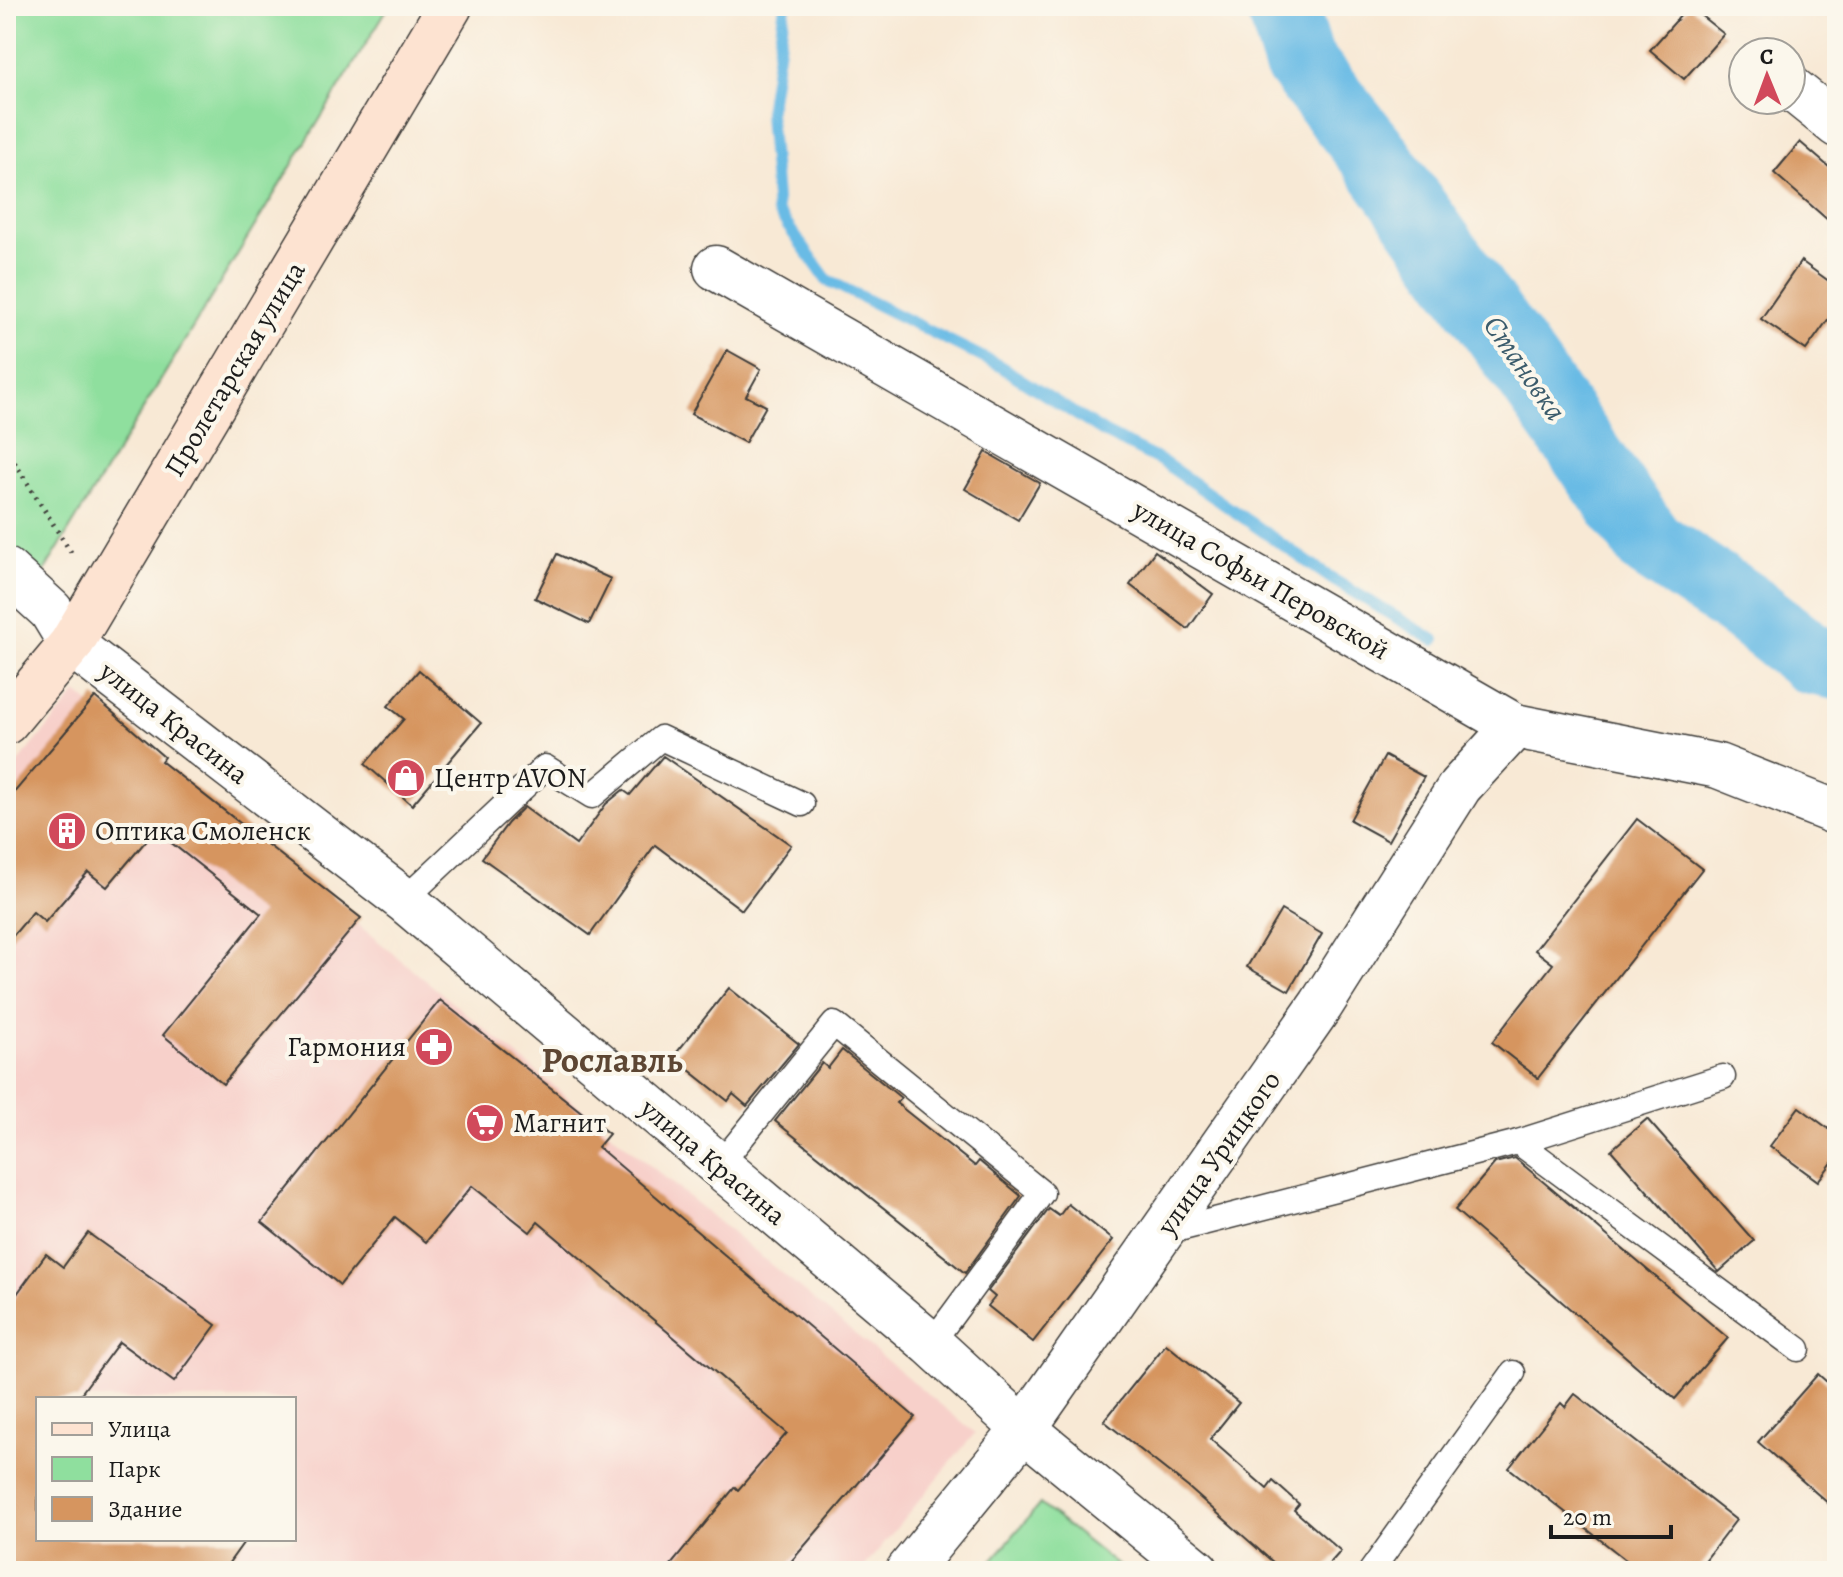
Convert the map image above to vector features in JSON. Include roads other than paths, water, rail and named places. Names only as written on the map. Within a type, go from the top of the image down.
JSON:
[{"type":"main road","name":"Пролетарская улица","points":[[6,722],[71,644],[450,6]]},
{"type":"street","points":[[1807,101],[1837,125]]},
{"type":"street","name":"улица Софьи Перовской","points":[[716,268],[1515,726],[1718,766],[1837,809]]},
{"type":"street","points":[[6,570],[51,611],[71,644]]},
{"type":"street","name":"улица Красина","points":[[71,644],[404,900],[931,1344],[1024,1429],[1197,1571]]},
{"type":"street","name":"улица Урицкого","points":[[908,1571],[1024,1429],[1321,1005],[1460,786],[1515,726]]},
{"type":"lane","points":[[404,900],[545,767],[592,796],[661,738],[802,804]]},
{"type":"lane","points":[[718,1167],[834,1024],[1042,1193],[931,1344]]},
{"type":"lane","points":[[1164,1233],[1518,1142],[1723,1077]]},
{"type":"lane","points":[[1518,1142],[1798,1349]]},
{"type":"lane","points":[[1371,1571],[1513,1373]]},
{"type":"waterway","points":[[785,6],[769,113],[777,211],[827,280],[1000,366],[1105,433],[1163,462],[1332,579],[1434,640]]},
{"type":"waterway","name":"Становка","points":[[1282,6],[1299,61],[1371,151],[1650,544],[1744,606],[1812,659],[1837,664]]},
{"type":"place","name":"Центр AVON","points":[[406,778]]},
{"type":"place","name":"Оптика Смоленск","points":[[67,831]]},
{"type":"place","name":"Гармония","points":[[434,1047]]},
{"type":"place","name":"Магнит","points":[[485,1123]]},
{"type":"district","name":"Рославль","points":[[612,1059]]}]
